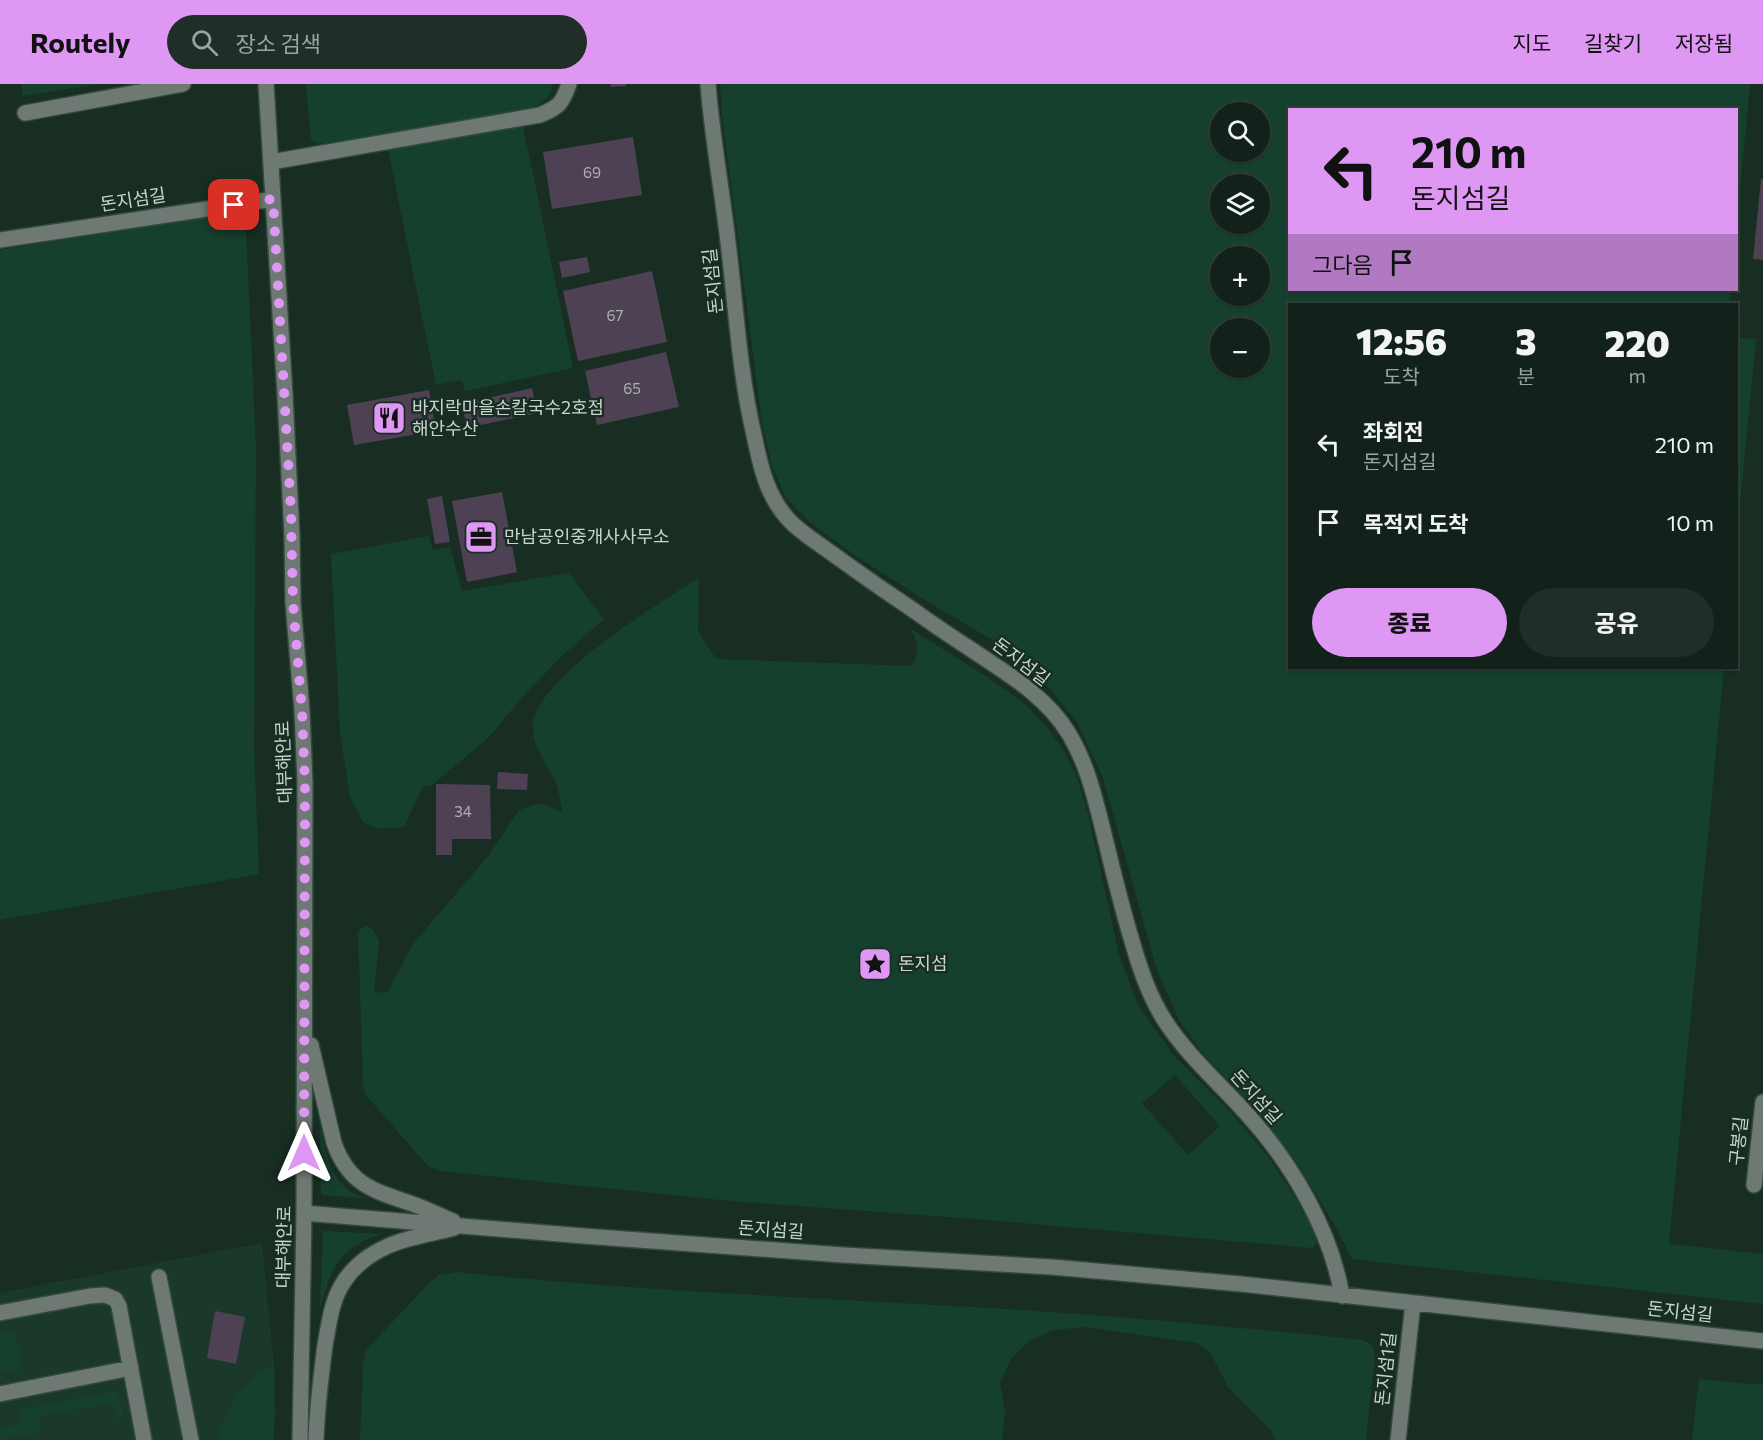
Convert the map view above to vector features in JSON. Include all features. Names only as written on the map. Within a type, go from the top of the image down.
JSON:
[{"type":"street","points":[[25,113],[183,84]]},
{"type":"street","name":"대부해안로","points":[[266,84],[291,524],[293,603],[305,783],[304,1213],[300,1440]]},
{"type":"street","points":[[271,162],[540,114],[554,109],[563,100],[568,84]]},
{"type":"street","name":"돈지섬길","points":[[708,84],[728,242],[740,364],[762,474],[775,500],[788,520],[806,534],[894,597],[1012,676],[1052,712],[1068,732],[1092,783],[1121,904],[1145,982],[1157,1008],[1190,1053],[1248,1114],[1278,1152],[1324,1232],[1335,1263],[1342,1296]]},
{"type":"street","name":"돈지섬길","points":[[0,240],[273,199]]},
{"type":"street","points":[[304,1010],[333,1143],[345,1167],[368,1188],[416,1205],[464,1226]]},
{"type":"street","name":"구봉길","points":[[1754,1185],[1763,1102]]},
{"type":"street","name":"돈지섬길","points":[[304,1213],[832,1254],[1052,1267],[1763,1341]]},
{"type":"street","points":[[316,1440],[320,1380],[330,1318],[335,1299],[343,1283],[360,1264],[389,1245],[464,1226]]},
{"type":"street","points":[[159,1277],[191,1440]]},
{"type":"street","points":[[0,1313],[90,1296],[105,1295],[115,1299],[144,1440]]},
{"type":"street","name":"돈지섬1길","points":[[1398,1440],[1413,1303]]},
{"type":"street","points":[[0,1394],[131,1368]]},
{"type":"shaded area","points":[[21,84],[99,84],[23,96]]},
{"type":"shaded area","points":[[306,84],[552,84],[552,89],[549,96],[533,108],[319,144],[311,140]]},
{"type":"shaded area","points":[[720,84],[1750,84],[1738,210],[1738,108],[1288,108],[1288,291],[1730,291],[1729,303],[1288,303],[1288,669],[1724,669],[1669,1244],[1763,1254],[1763,1304],[1352,1259],[1334,1224],[1293,1157],[1245,1097],[1204,1055],[1179,1020],[1157,970],[1103,778],[1077,722],[1048,687],[1008,649],[859,558],[812,524],[786,498],[772,466],[762,423],[723,123]]},
{"type":"shaded area","points":[[522,121],[573,368],[465,391],[462,380],[436,385],[388,150]]},
{"type":"shaded area","points":[[230,213],[242,217],[246,230],[256,449],[254,748],[259,874],[0,920],[0,250]]},
{"type":"shaded area","points":[[1738,338],[1756,339],[1738,525]]},
{"type":"shaded area","points":[[429,536],[433,550],[450,547],[462,591],[569,573],[604,619],[563,655],[526,693],[488,738],[432,785],[423,786],[404,827],[380,829],[363,822],[350,797],[340,733],[331,554]]},
{"type":"shaded area","points":[[699,578],[698,631],[716,659],[912,666],[917,648],[911,629],[1024,703],[1047,727],[1065,752],[1077,778],[1088,814],[1119,955],[1138,1005],[1175,1057],[1233,1115],[1269,1158],[1316,1234],[1317,1242],[1313,1248],[730,1201],[440,1171],[428,1166],[365,1094],[358,931],[366,925],[372,929],[379,940],[374,992],[387,993],[413,944],[489,855],[519,810],[539,803],[563,812],[558,788],[534,740],[533,725],[539,706],[554,686],[602,643]],"holes":[[[1175,1075],[1220,1126],[1188,1155],[1142,1103]]]},
{"type":"shaded area","points":[[320,1126],[333,1171],[338,1179],[351,1192],[370,1199],[321,1195]]},
{"type":"shaded area","points":[[323,1231],[381,1234],[354,1246],[338,1261],[320,1308]]},
{"type":"shaded area","points":[[262,1243],[274,1365],[273,1440],[0,1440],[0,1293]]},
{"type":"shaded area","points":[[456,1272],[649,1288],[1069,1313],[1363,1340],[1372,1345],[1375,1357],[1366,1440],[1276,1440],[1271,1430],[1228,1387],[1210,1352],[1197,1343],[1085,1327],[1053,1330],[1029,1341],[1011,1359],[1000,1383],[1005,1412],[1002,1440],[360,1440],[363,1365],[368,1348],[431,1281],[439,1275]]},
{"type":"shaded area","points":[[14,1329],[23,1369],[0,1373],[0,1332]]},
{"type":"shaded area","points":[[274,1365],[273,1440],[217,1440],[238,1396],[254,1379]]},
{"type":"shaded area","points":[[1699,1379],[1763,1385],[1763,1440],[1692,1440]]},
{"type":"shaded area","points":[[116,1392],[119,1396],[123,1417],[116,1418],[113,1403],[39,1416],[41,1432],[0,1440],[0,1428],[23,1423],[20,1410]]},
{"type":"building","points":[[611,84],[626,84],[626,86],[611,87]]},
{"type":"building","points":[[633,137],[642,195],[552,209],[543,152]]},
{"type":"building","points":[[1761,179],[1763,179],[1763,260],[1753,259]]},
{"type":"building","points":[[587,257],[590,272],[562,278],[559,262]]},
{"type":"building","points":[[652,271],[667,342],[578,361],[563,291]]},
{"type":"building","points":[[666,352],[679,407],[597,425],[585,371]]},
{"type":"building","points":[[532,388],[538,413],[515,418],[512,403],[514,418],[467,428],[462,404]]},
{"type":"building","points":[[429,390],[436,431],[354,445],[347,405]]},
{"type":"building","points":[[502,492],[517,572],[467,582],[452,501]]},
{"type":"building","points":[[442,496],[450,542],[435,544],[427,499]]},
{"type":"building","points":[[498,772],[528,774],[527,790],[497,789]]},
{"type":"building","points":[[436,784],[490,785],[491,839],[452,839],[452,855],[436,855]]},
{"type":"building","points":[[215,1311],[245,1317],[236,1364],[207,1358]]},
{"type":"place","name":"바지락마을손칼국수2호점 해안수산","points":[[389,418]]},
{"type":"place","name":"만남공인중개사사무소","points":[[481,537]]},
{"type":"place","name":"돈지섬","points":[[875,964]]},
{"type":"route","points":[[234,205],[273,199],[291,512],[293,603],[305,783],[304,1153]]}]
